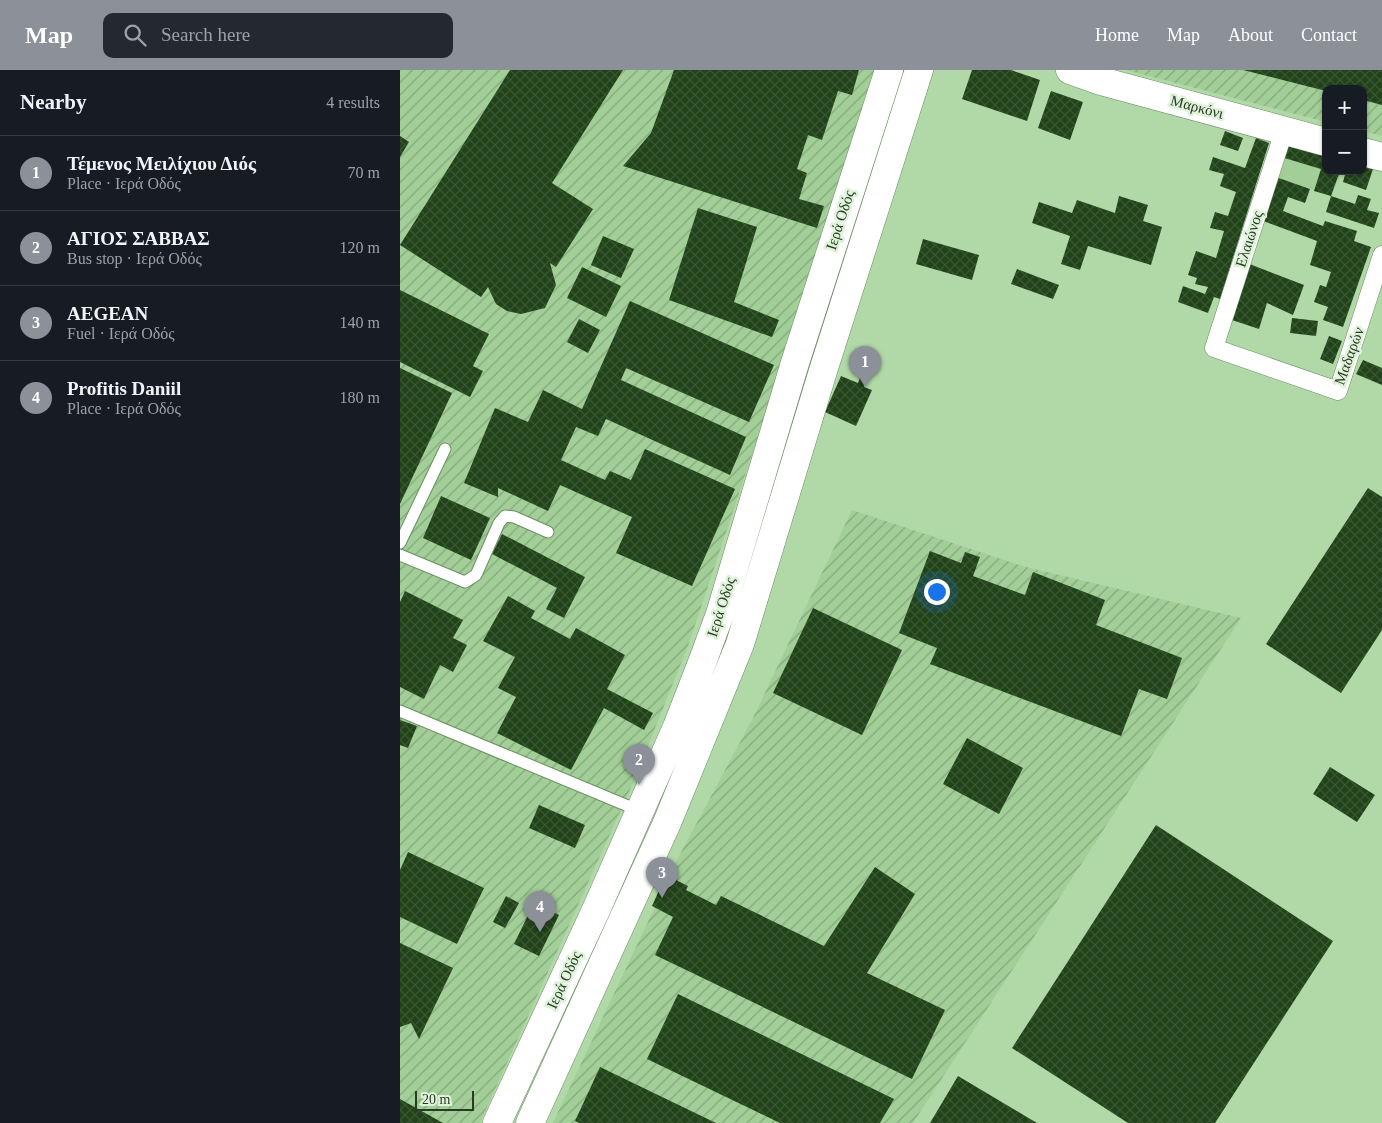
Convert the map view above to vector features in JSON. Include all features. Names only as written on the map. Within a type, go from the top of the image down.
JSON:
[{"type":"main road","name":"Ιερά Οδός","points":[[497,1123],[677,727],[720,614],[794,366],[889,70]]},
{"type":"main road","name":"Ιερά Οδός","points":[[530,1123],[670,815],[737,652],[820,380],[919,70]]},
{"type":"main road","name":"Μαρκόνι","points":[[1070,70],[1101,81],[1322,141]]},
{"type":"main road","points":[[1367,153],[1382,157]]},
{"type":"street","name":"Ελαιώνος","points":[[1214,348],[1284,131]]},
{"type":"street","name":"Μαδαρών","points":[[1214,348],[1338,391],[1382,255]]},
{"type":"lane","points":[[400,544],[445,449]]},
{"type":"lane","points":[[400,555],[465,582],[476,575],[499,523],[506,516],[514,517],[548,532]]},
{"type":"lane","points":[[400,711],[640,811]]},
{"type":"shaded area","points":[[400,70],[876,70],[789,344],[688,646],[634,781],[480,1123],[400,1123]]},
{"type":"shaded area","points":[[1126,70],[1382,70],[1382,136],[1367,132],[1367,85],[1322,85],[1322,121]]},
{"type":"shaded area","points":[[1284,138],[1322,149],[1322,175],[1340,175],[1331,196],[1273,176]]},
{"type":"shaded area","points":[[852,510],[1026,567],[1241,618],[913,1123],[553,1123],[679,856],[752,720]]},
{"type":"building","points":[[510,70],[623,70],[552,183],[593,209],[556,267],[550,263],[556,285],[545,308],[521,314],[507,311],[496,304],[488,287],[481,297],[400,245]]},
{"type":"building","points":[[674,70],[859,70],[852,95],[838,91],[822,140],[808,135],[797,169],[807,173],[799,199],[824,206],[817,228],[623,166],[651,133]]},
{"type":"building","points":[[972,70],[1011,70],[1040,80],[1027,121],[962,99]]},
{"type":"building","points":[[1243,70],[1382,70],[1382,105],[1367,101],[1367,85],[1322,85],[1322,90]]},
{"type":"building","points":[[1051,91],[1083,102],[1070,140],[1038,128]]},
{"type":"building","points":[[1225,131],[1243,138],[1238,151],[1220,145]]},
{"type":"building","points":[[400,136],[409,142],[400,157]]},
{"type":"building","points":[[1256,138],[1269,143],[1220,299],[1214,297],[1208,313],[1178,302],[1183,286],[1205,294],[1208,287],[1195,284],[1197,278],[1188,275],[1196,251],[1216,258],[1224,231],[1210,228],[1215,212],[1228,216],[1236,192],[1220,186],[1224,174],[1209,170],[1213,157],[1245,168]]},
{"type":"building","points":[[1285,144],[1322,155],[1322,175],[1339,175],[1331,196],[1314,191],[1321,169],[1281,157]]},
{"type":"building","points":[[1367,167],[1373,169],[1366,190],[1343,182],[1345,175],[1367,175]]},
{"type":"building","points":[[1273,176],[1310,189],[1305,203],[1288,197],[1283,211],[1323,226],[1325,221],[1357,231],[1354,241],[1371,247],[1343,327],[1323,320],[1328,307],[1314,302],[1320,285],[1326,287],[1331,272],[1310,265],[1317,241],[1258,219]]},
{"type":"building","points":[[1358,195],[1371,199],[1367,210],[1379,213],[1374,228],[1326,212],[1331,196],[1355,204]]},
{"type":"building","points":[[1119,196],[1148,205],[1143,221],[1162,227],[1151,265],[1088,246],[1080,270],[1061,264],[1070,236],[1032,223],[1039,202],[1072,213],[1077,200],[1115,213]]},
{"type":"building","points":[[698,208],[757,227],[734,302],[779,320],[772,337],[669,300]]},
{"type":"building","points":[[603,236],[634,249],[621,278],[591,265]]},
{"type":"building","points":[[923,239],[979,255],[972,280],[916,264]]},
{"type":"building","points":[[1247,263],[1304,285],[1293,315],[1267,303],[1259,329],[1232,320]]},
{"type":"building","points":[[582,267],[621,286],[606,317],[567,298]]},
{"type":"building","points":[[1017,269],[1059,285],[1053,299],[1011,284]]},
{"type":"building","points":[[400,290],[489,334],[473,366],[483,371],[470,397],[400,362]]},
{"type":"building","points":[[630,301],[774,365],[749,422],[626,368],[621,380],[746,437],[730,475],[606,419],[598,436],[576,427],[561,460],[605,480],[610,471],[631,480],[645,449],[735,489],[692,586],[616,553],[632,517],[560,485],[548,511],[498,488],[498,497],[464,483],[495,408],[528,422],[543,390],[582,409]]},
{"type":"building","points":[[1292,318],[1318,321],[1316,336],[1290,333]]},
{"type":"building","points":[[579,319],[600,330],[588,353],[567,342]]},
{"type":"building","points":[[1329,336],[1342,341],[1333,364],[1320,359]]},
{"type":"building","points":[[1363,360],[1382,368],[1382,385],[1356,374]]},
{"type":"building","points":[[400,368],[452,393],[400,504]]},
{"type":"building","points":[[861,375],[868,378],[864,387],[872,390],[856,426],[825,412],[841,376],[858,383]]},
{"type":"building","points":[[1368,488],[1382,497],[1382,630],[1341,693],[1266,644]]},
{"type":"building","points":[[441,496],[490,518],[471,560],[423,538]]},
{"type":"building","points":[[502,534],[585,577],[564,618],[546,609],[557,588],[492,554]]},
{"type":"building","points":[[930,551],[961,563],[965,552],[980,557],[973,576],[1025,595],[1033,572],[1105,600],[1096,625],[1182,658],[1167,699],[1139,689],[1121,736],[930,664],[937,648],[899,633]]},
{"type":"building","points":[[405,591],[463,620],[453,638],[467,645],[453,672],[440,665],[424,699],[400,687],[400,602]]},
{"type":"building","points":[[508,596],[535,611],[531,618],[570,639],[576,628],[625,655],[607,689],[653,713],[644,730],[604,708],[571,770],[497,733],[516,697],[498,688],[515,657],[483,641]]},
{"type":"building","points":[[813,608],[902,650],[862,735],[773,693]]},
{"type":"building","points":[[400,720],[417,726],[408,748],[400,745]]},
{"type":"building","points":[[967,738],[1023,768],[999,814],[943,784]]},
{"type":"building","points":[[1330,767],[1375,795],[1357,822],[1313,794]]},
{"type":"building","points":[[539,805],[585,825],[575,848],[529,828]]},
{"type":"building","points":[[1156,825],[1333,941],[1215,1123],[1128,1123],[1012,1048]]},
{"type":"building","points":[[408,852],[484,888],[457,944],[400,917],[400,870]]},
{"type":"building","points":[[875,867],[915,894],[867,973],[945,1010],[912,1079],[655,955],[673,917],[652,906],[666,875],[688,886],[686,890],[716,905],[721,896],[824,946]]},
{"type":"building","points":[[506,896],[519,903],[505,928],[493,922]]},
{"type":"building","points":[[534,903],[559,915],[539,956],[514,944]]},
{"type":"building","points":[[400,943],[453,968],[419,1039],[411,1023],[400,1027]]},
{"type":"building","points":[[678,994],[894,1099],[880,1123],[780,1123],[647,1059]]},
{"type":"building","points":[[600,1067],[716,1123],[579,1123],[575,1121]]},
{"type":"building","points":[[958,1076],[1037,1123],[930,1123]]},
{"type":"building","points":[[400,1099],[443,1123],[400,1123]]},
{"type":"place","name":"Τέμενος Μειλίχιου Διός","points":[[865,387]]},
{"type":"place","name":"ΑΓΙΟΣ ΣΑΒΒΑΣ","points":[[639,785]]},
{"type":"place","name":"AEGEAN","points":[[662,898]]},
{"type":"place","name":"Profitis Daniil","points":[[540,932]]}]
